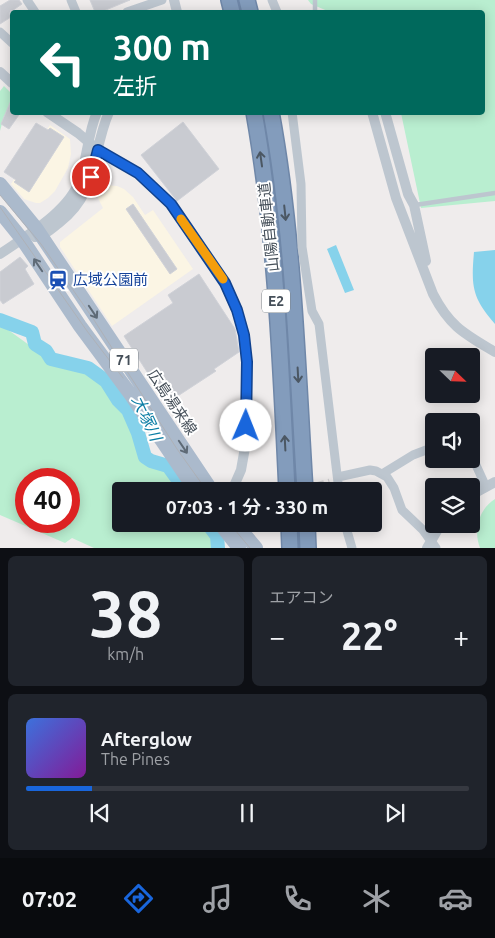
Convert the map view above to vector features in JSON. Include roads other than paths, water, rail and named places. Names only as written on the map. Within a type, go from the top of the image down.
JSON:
[{"type":"highway","name":"山陽自動車道","points":[[254,115],[266,190],[272,251],[281,365],[287,482]]},
{"type":"highway","name":"山陽自動車道","points":[[271,115],[289,258],[304,482]]},
{"type":"highway","points":[[289,532],[290,548]]},
{"type":"highway","points":[[307,532],[308,548]]},
{"type":"main road","name":"広島湯来線","points":[[0,184],[39,232],[206,482]]},
{"type":"main road","name":"広島湯来線","points":[[0,212],[22,239],[80,326],[131,395],[190,482]]},
{"type":"main road","points":[[226,532],[239,548]]},
{"type":"main road","points":[[243,532],[256,548]]},
{"type":"street","points":[[132,10],[162,0]]},
{"type":"street","points":[[0,32],[10,42]]},
{"type":"street","points":[[0,72],[10,80]]},
{"type":"street","points":[[51,115],[98,150],[138,173],[171,204],[225,283],[237,310],[244,335],[247,362],[246,442],[241,470],[236,482]]},
{"type":"street","points":[[39,232],[71,197],[79,181],[96,115]]},
{"type":"street","points":[[0,254],[22,239],[63,220],[84,195],[91,177],[108,115]]},
{"type":"street","points":[[292,115],[301,184],[302,247],[312,311],[319,324],[335,480],[370,470],[382,474],[391,482],[405,514],[418,525],[431,546]]},
{"type":"street","points":[[373,115],[396,198],[434,294],[450,322],[495,352]]},
{"type":"street","points":[[386,115],[408,194],[414,205],[434,294]]},
{"type":"street","points":[[382,474],[413,455],[425,450]]},
{"type":"street","points":[[480,468],[490,485]]},
{"type":"street","points":[[348,532],[352,548]]},
{"type":"street","points":[[431,546],[437,533]]},
{"type":"lane","points":[[414,205],[495,193]]},
{"type":"water","points":[[336,245],[354,290],[345,293],[327,249]]},
{"type":"water","points":[[495,250],[495,324],[477,299],[473,274],[474,252]]},
{"type":"waterway","name":"大塚川","points":[[0,320],[32,332],[35,344],[46,351],[51,359],[88,368],[106,381],[118,400],[128,410],[138,433],[145,457],[151,461],[168,466],[180,482]]},
{"type":"waterway","name":"大塚川","points":[[214,532],[217,536],[218,548]]},
{"type":"tram line","points":[[0,195],[41,244],[94,320],[177,449],[201,482]]},
{"type":"tram line","points":[[0,207],[87,331],[123,378]]},
{"type":"tram line","points":[[237,532],[250,548]]},
{"type":"place","name":"広域公園前","points":[[58,280]]}]
